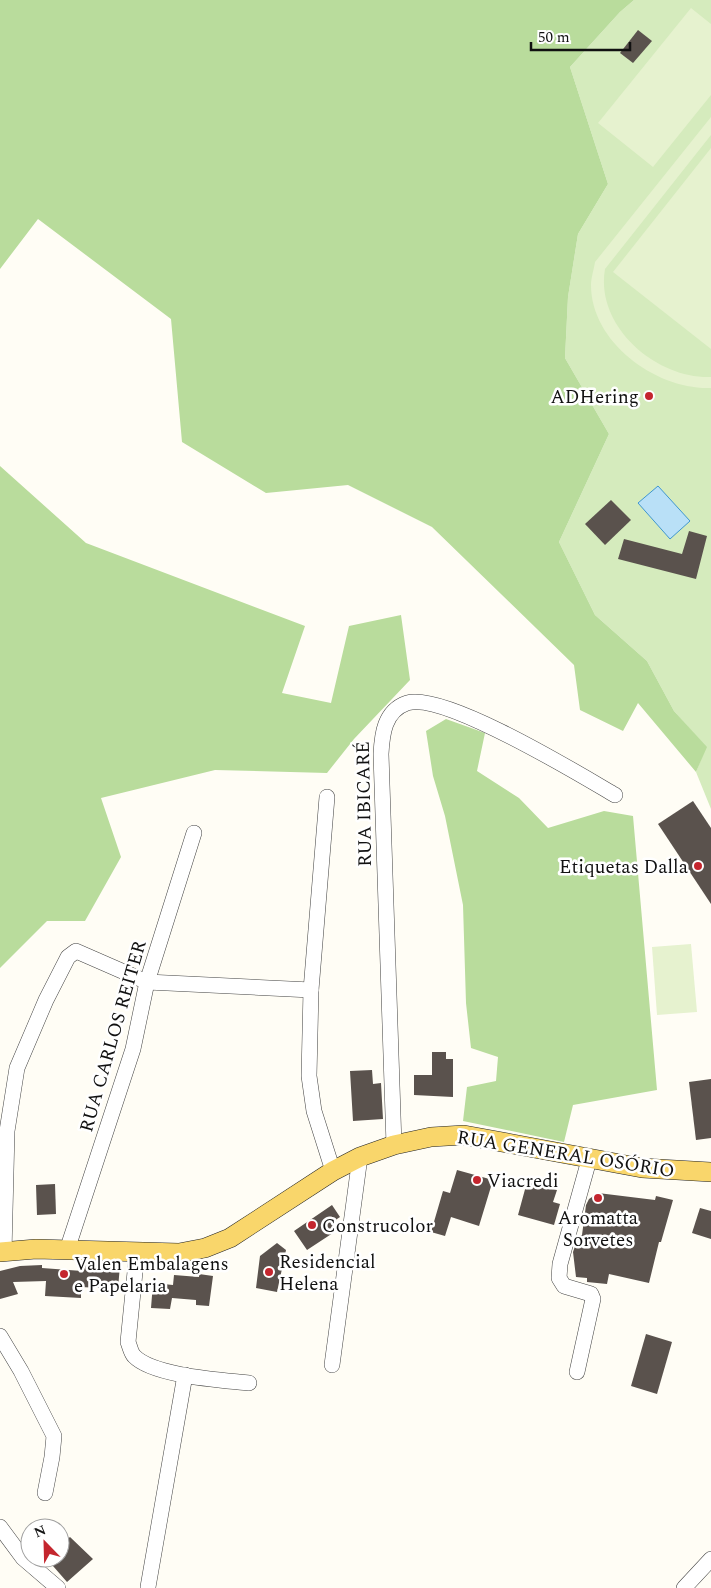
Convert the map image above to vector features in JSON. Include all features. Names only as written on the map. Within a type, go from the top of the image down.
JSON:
[{"type":"main road","name":"RUA GENERAL OSÓRIO","points":[[2,1252],[67,1250],[178,1253],[205,1248],[230,1238],[332,1171],[360,1157],[394,1145],[431,1138],[464,1135],[589,1160],[642,1168],[711,1172]]},
{"type":"street","name":"RUA IBICARÉ","points":[[394,1145],[381,754],[382,731],[392,713],[406,703],[425,702],[483,722],[615,794]]},
{"type":"street","points":[[327,797],[311,990],[309,1076],[314,1111],[332,1171]]},
{"type":"street","name":"RUA CARLOS REITER","points":[[67,1250],[133,1049],[147,982],[194,833]]},
{"type":"street","points":[[2,1252],[7,1132],[16,1068],[46,1000],[68,957],[76,951],[147,982],[311,990]]},
{"type":"street","points":[[332,1365],[360,1157]]},
{"type":"street","points":[[577,1372],[593,1299],[591,1294],[564,1286],[559,1278],[560,1264],[589,1160]]},
{"type":"street","points":[[137,1252],[128,1342],[132,1355],[143,1363],[185,1375],[249,1383]]},
{"type":"street","points":[[0,1336],[21,1371],[54,1436],[45,1493]]},
{"type":"street","points":[[148,1587],[185,1375]]},
{"type":"street","points":[[0,1527],[23,1558],[58,1588]]},
{"type":"street","points":[[684,1588],[711,1559]]},
{"type":"green space","points":[[0,0],[634,0],[620,12],[570,67],[608,184],[578,234],[568,297],[565,358],[609,434],[559,542],[595,615],[647,661],[674,711],[707,747],[696,772],[638,703],[623,731],[580,710],[574,665],[432,527],[348,485],[266,493],[182,442],[171,319],[38,219],[0,269]]},
{"type":"green space","name":"ADHering","points":[[634,0],[711,0],[711,809],[696,772],[706,747],[674,711],[647,661],[595,615],[559,542],[609,434],[565,358],[568,297],[578,234],[608,184],[570,67],[620,12]]},
{"type":"green space","points":[[691,8],[711,24],[711,95],[653,167],[598,123]]},
{"type":"green space","points":[[711,117],[711,135],[605,269],[604,290],[610,310],[620,329],[634,345],[651,359],[670,369],[690,375],[711,377],[711,388],[690,387],[669,381],[649,372],[631,359],[615,344],[602,326],[594,306],[591,279],[595,262]]},
{"type":"green space","points":[[711,148],[711,349],[613,272]]},
{"type":"green space","points":[[0,466],[86,543],[305,626],[282,693],[331,703],[349,626],[401,615],[410,680],[354,739],[327,773],[215,770],[101,798],[121,857],[85,921],[47,921],[0,968]]},
{"type":"green space","points":[[446,719],[485,733],[477,771],[519,798],[548,828],[604,811],[633,816],[657,1090],[573,1105],[564,1142],[463,1121],[467,1087],[496,1081],[498,1057],[471,1048],[466,1003],[463,905],[445,816],[433,776],[426,731]]},
{"type":"green space","points":[[691,944],[697,1012],[657,1015],[652,947]]},
{"type":"water","points":[[658,486],[690,521],[670,539],[638,503]]},
{"type":"building","points":[[638,30],[652,41],[633,63],[620,53]]},
{"type":"building","points":[[611,500],[631,520],[605,545],[585,524]]},
{"type":"building","points":[[689,531],[707,536],[696,579],[618,559],[624,539],[682,554]]},
{"type":"building","name":"Etiquetas Dalla","points":[[693,801],[711,828],[711,904],[658,824]]},
{"type":"building","points":[[432,1052],[446,1052],[446,1059],[453,1059],[453,1097],[414,1095],[414,1075],[432,1075]]},
{"type":"building","points":[[372,1070],[373,1084],[381,1083],[383,1119],[353,1121],[350,1071]]},
{"type":"building","points":[[711,1079],[711,1138],[696,1140],[689,1082]]},
{"type":"building","points":[[457,1170],[493,1180],[479,1226],[451,1217],[445,1236],[431,1232],[443,1191],[450,1193]]},
{"type":"building","points":[[527,1182],[557,1190],[553,1202],[560,1204],[554,1225],[518,1215]]},
{"type":"building","points":[[55,1184],[56,1214],[37,1215],[36,1185]]},
{"type":"building","points":[[598,1193],[655,1200],[656,1196],[673,1200],[661,1242],[659,1242],[649,1283],[609,1274],[607,1284],[587,1282],[587,1278],[576,1277],[573,1252],[579,1235],[582,1235],[586,1205],[589,1199]]},
{"type":"building","points":[[332,1205],[340,1217],[334,1221],[339,1229],[307,1250],[294,1231]]},
{"type":"building","points":[[700,1208],[711,1211],[711,1239],[692,1233]]},
{"type":"building","name":"Residencial Helena","points":[[277,1243],[286,1250],[277,1292],[256,1288],[260,1256]]},
{"type":"building","points":[[83,1263],[120,1265],[118,1289],[81,1287],[81,1298],[45,1296],[46,1281],[13,1282],[18,1294],[0,1299],[0,1271],[20,1266],[42,1265],[42,1268],[82,1271]]},
{"type":"building","points":[[199,1274],[213,1276],[209,1306],[196,1305],[196,1300],[172,1298],[170,1309],[151,1308],[153,1283],[173,1285],[174,1275],[199,1277]]},
{"type":"building","points":[[646,1334],[672,1342],[657,1394],[631,1386]]},
{"type":"building","points":[[70,1537],[93,1559],[67,1582],[55,1568],[70,1568]]},
{"type":"place","name":"ADHering","points":[[649,396]]},
{"type":"place","name":"Etiquetas Dalla","points":[[698,866]]},
{"type":"place","name":"Viacredi","points":[[477,1180]]},
{"type":"place","name":"Aromatta Sorvetes","points":[[598,1198]]},
{"type":"place","name":"Construcolor","points":[[312,1225]]},
{"type":"place","name":"Residencial Helena","points":[[269,1272]]},
{"type":"place","name":"Valen Embalagens e Papelaria","points":[[64,1274]]}]
